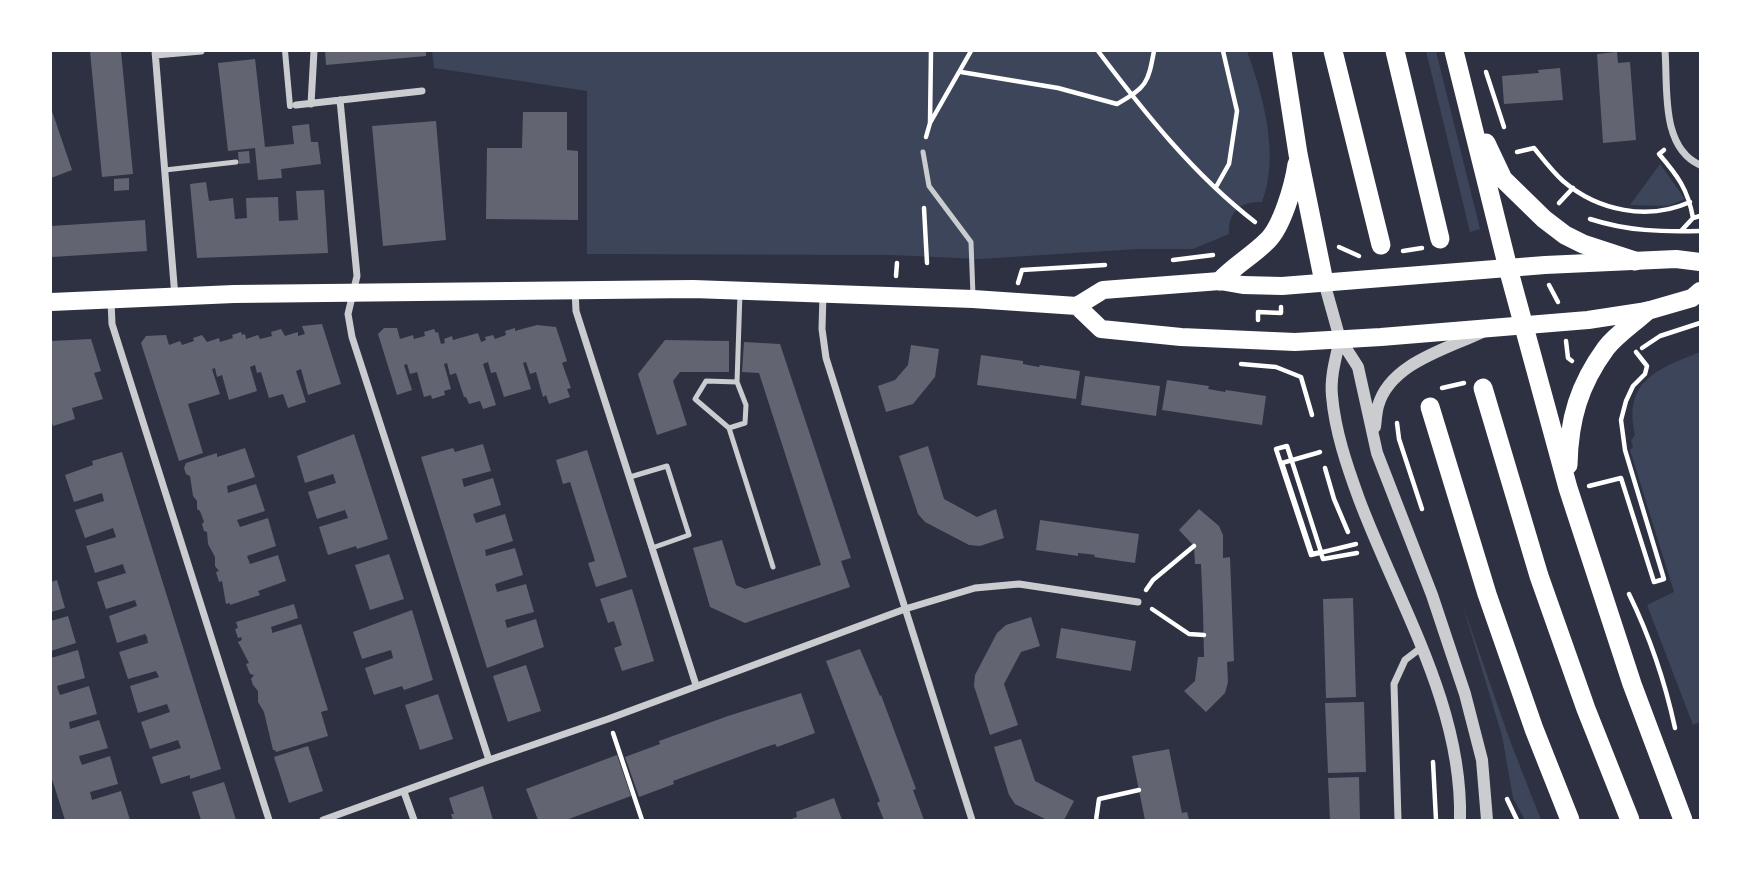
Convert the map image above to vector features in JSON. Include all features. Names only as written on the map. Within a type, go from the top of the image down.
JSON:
[{"type":"highway","points":[[1282,51],[1298,154],[1324,282]]},
{"type":"highway","points":[[1333,51],[1382,250]]},
{"type":"highway","points":[[1395,51],[1437,243]]},
{"type":"highway","points":[[1454,51],[1523,326],[1568,488],[1632,684],[1683,820]]},
{"type":"highway","points":[[1467,104],[1503,179],[1528,205],[1565,235],[1583,244],[1635,261]]},
{"type":"highway","points":[[1220,281],[1239,262],[1269,240],[1288,204],[1298,154]]},
{"type":"highway","points":[[1568,488],[1569,437],[1577,397],[1607,346],[1647,311]]},
{"type":"highway","points":[[1483,388],[1539,576],[1586,709],[1630,820]]},
{"type":"highway","points":[[1430,407],[1486,594],[1570,820]]},
{"type":"main road","points":[[51,302],[354,292],[741,289],[1077,306],[1103,290],[1220,281],[1243,285],[1282,286],[1508,268],[1675,259],[1700,262]]},
{"type":"main road","points":[[1077,306],[1101,329],[1181,337],[1295,342],[1523,326],[1647,311],[1692,298],[1700,291]]},
{"type":"street","points":[[175,298],[156,53],[201,51]]},
{"type":"street","points":[[285,51],[293,106],[422,90]]},
{"type":"street","points":[[311,104],[314,51]]},
{"type":"street","points":[[1665,51],[1672,131],[1684,155],[1700,165]]},
{"type":"street","points":[[340,100],[357,276],[348,314],[352,337],[489,760]]},
{"type":"street","points":[[1324,282],[1340,339],[1359,367],[1377,453],[1432,595],[1465,694],[1482,760],[1487,820]]},
{"type":"street","points":[[575,289],[576,311],[696,685]]},
{"type":"street","points":[[823,293],[822,329],[826,358],[972,820]]},
{"type":"street","points":[[111,300],[115,331],[269,820]]},
{"type":"street","points":[[1374,435],[1379,403],[1393,380],[1408,366],[1494,328]]},
{"type":"street","points":[[1340,339],[1332,394],[1337,426],[1351,477],[1376,545],[1422,647],[1452,741],[1460,797],[1460,820]]},
{"type":"street","points":[[323,820],[608,719],[905,609],[975,588],[1019,584],[1138,602]]},
{"type":"street","points":[[1398,820],[1394,684],[1405,660],[1422,647]]},
{"type":"street","points":[[404,792],[414,820]]},
{"type":"lane","points":[[923,152],[929,186],[971,243],[973,299]]},
{"type":"lane","points":[[165,170],[236,162]]},
{"type":"lane","points":[[729,428],[745,423],[746,405],[737,382],[741,289]]},
{"type":"lane","points":[[737,382],[706,381],[695,399],[729,428],[773,567]]},
{"type":"lane","points":[[629,477],[667,466],[689,535],[652,548]]},
{"type":"path","points":[[930,123],[971,51]]},
{"type":"path","points":[[1098,51],[1173,144],[1255,222]]},
{"type":"path","points":[[961,72],[1058,88],[1118,104],[1132,96],[1148,81],[1154,51]]},
{"type":"path","points":[[1216,187],[1229,164],[1237,111],[1223,51]]},
{"type":"path","points":[[1483,61],[1507,133]]},
{"type":"path","points":[[1512,143],[1524,164]]},
{"type":"path","points":[[1517,152],[1534,148],[1561,179],[1610,207],[1646,213],[1672,210],[1690,202]]},
{"type":"path","points":[[1681,180],[1693,218]]},
{"type":"path","points":[[1557,205],[1573,188]]},
{"type":"path","points":[[1583,216],[1618,228],[1645,232],[1700,231]]},
{"type":"path","points":[[1680,232],[1693,218],[1700,216]]},
{"type":"path","points":[[1333,246],[1343,247],[1358,256],[1437,243]]},
{"type":"path","points":[[1169,260],[1220,253]]},
{"type":"path","points":[[1022,270],[1115,265]]},
{"type":"path","points":[[1549,278],[1550,289],[1562,307]]},
{"type":"path","points":[[1258,329],[1258,312],[1281,313],[1282,300]]},
{"type":"path","points":[[1631,357],[1660,336],[1700,323]]},
{"type":"path","points":[[1565,335],[1568,358],[1580,367]]},
{"type":"path","points":[[1633,472],[1625,450],[1621,420],[1633,386],[1645,374],[1647,366],[1636,352]]},
{"type":"path","points":[[1256,366],[1276,367],[1301,377],[1311,374]]},
{"type":"path","points":[[1301,377],[1311,409]]},
{"type":"path","points":[[1399,415],[1399,439]]},
{"type":"path","points":[[1287,446],[1323,559],[1357,552]]},
{"type":"path","points":[[1320,452],[1282,463],[1312,554],[1321,552]]},
{"type":"path","points":[[1589,475],[1593,488]]},
{"type":"path","points":[[1194,545],[1153,580],[1138,602],[1189,634],[1203,635]]},
{"type":"path","points":[[1625,585],[1640,617],[1667,692]]},
{"type":"path","points":[[608,719],[642,820]]},
{"type":"path","points":[[1433,752],[1436,820]]},
{"type":"path","points":[[1096,820],[1099,799],[1139,790]]},
{"type":"shaded area","points":[[432,51],[1247,51],[1264,106],[1269,146],[1267,184],[1262,202],[1247,203],[1233,214],[1229,234],[1193,249],[1138,249],[979,259],[892,255],[587,254],[587,91],[434,68]]},
{"type":"shaded area","points":[[1426,51],[1436,51],[1480,229],[1470,232]]},
{"type":"shaded area","points":[[1660,164],[1685,199],[1668,206],[1630,205]]},
{"type":"shaded area","points":[[1700,352],[1700,722],[1693,725],[1647,605],[1674,592],[1630,450],[1633,447],[1631,440],[1635,435],[1634,402],[1639,389],[1657,371]]},
{"type":"shaded area","points":[[1462,603],[1541,820],[1525,820],[1513,798],[1502,736]]},
{"type":"building","points":[[90,51],[121,51],[133,174],[102,177]]},
{"type":"building","points":[[325,51],[426,51],[426,56],[326,65]]},
{"type":"building","points":[[1617,52],[1618,63],[1630,62],[1636,140],[1603,143],[1597,54]]},
{"type":"building","points":[[255,59],[265,147],[294,144],[292,126],[309,124],[311,142],[318,142],[321,164],[281,169],[282,178],[258,180],[255,148],[228,151],[218,63]]},
{"type":"building","points":[[1560,68],[1563,100],[1504,104],[1502,76]]},
{"type":"building","points":[[51,108],[72,170],[51,178]]},
{"type":"building","points":[[523,112],[567,112],[567,150],[578,151],[578,220],[486,219],[487,148],[522,148]]},
{"type":"building","points":[[436,121],[446,240],[383,246],[372,126]]},
{"type":"building","points":[[249,151],[250,163],[239,164],[238,152]]},
{"type":"building","points":[[129,178],[129,190],[114,191],[114,179]]},
{"type":"building","points":[[206,182],[209,201],[233,198],[235,219],[247,218],[246,198],[278,197],[279,221],[298,220],[296,191],[324,190],[328,253],[197,258],[190,184]]},
{"type":"building","points":[[145,220],[147,251],[52,257],[51,226]]},
{"type":"building","points":[[322,324],[341,384],[308,395],[301,369],[296,371],[306,402],[288,408],[283,394],[269,398],[261,372],[257,373],[255,365],[250,367],[257,391],[229,400],[222,375],[217,377],[215,368],[212,369],[220,394],[188,404],[203,453],[179,461],[141,343],[146,336],[166,335],[169,345],[180,341],[182,345],[202,335],[207,342],[219,338],[220,342],[241,332],[246,339],[258,335],[260,339],[272,336],[271,332],[281,329],[285,336],[298,332],[298,336],[305,334],[302,326]]},
{"type":"building","points":[[537,325],[556,327],[567,361],[562,363],[571,388],[567,389],[570,397],[549,404],[546,395],[543,397],[536,372],[530,374],[526,362],[523,363],[531,389],[504,397],[496,372],[491,373],[488,362],[483,364],[496,405],[483,409],[480,401],[469,404],[456,373],[450,375],[447,363],[444,364],[451,389],[444,391],[445,395],[432,399],[431,395],[424,397],[417,372],[410,374],[407,364],[404,365],[412,390],[397,395],[378,334],[384,328],[397,328],[400,339],[413,335],[414,339],[425,336],[424,332],[434,329],[438,332],[441,344],[445,343],[444,339],[452,336],[453,340],[478,333],[481,342],[486,340],[485,337],[493,335],[495,339],[506,335],[505,331]]},
{"type":"building","points":[[91,339],[101,371],[94,373],[103,399],[72,408],[75,419],[53,426],[51,341]]},
{"type":"building","points":[[665,340],[729,341],[729,372],[680,372],[673,381],[687,425],[657,435],[638,374]]},
{"type":"building","points":[[744,342],[780,344],[851,558],[841,561],[850,587],[745,623],[710,607],[693,548],[722,540],[736,585],[745,589],[821,565],[759,373],[742,372]]},
{"type":"building","points":[[911,345],[939,349],[935,377],[913,404],[886,412],[878,386],[895,380],[908,365]]},
{"type":"building","points":[[981,355],[1023,361],[1023,364],[1039,367],[1080,371],[1076,399],[977,385]]},
{"type":"building","points":[[1085,376],[1160,386],[1156,416],[1081,405]]},
{"type":"building","points":[[1167,380],[1209,386],[1208,389],[1225,392],[1266,396],[1262,425],[1162,410]]},
{"type":"building","points":[[354,434],[388,539],[328,555],[319,527],[348,518],[345,510],[317,519],[308,492],[336,483],[333,474],[305,483],[297,456]]},
{"type":"building","points":[[483,444],[491,471],[462,479],[464,487],[493,478],[501,505],[473,514],[476,523],[505,514],[513,541],[485,550],[486,556],[515,548],[523,575],[495,584],[497,592],[526,584],[534,612],[505,620],[507,628],[536,619],[544,647],[487,668],[421,457],[453,448],[455,452]]},
{"type":"building","points":[[928,446],[944,499],[977,517],[996,509],[1004,538],[980,546],[969,545],[925,522],[918,514],[899,456]]},
{"type":"building","points":[[245,448],[255,477],[227,486],[228,493],[256,484],[265,511],[237,520],[240,527],[268,518],[276,546],[247,556],[250,564],[278,555],[286,581],[258,591],[260,595],[230,605],[226,604],[222,581],[219,582],[216,572],[219,571],[215,566],[215,557],[208,544],[207,532],[202,524],[204,522],[193,496],[190,476],[184,468],[186,463]]},
{"type":"building","points":[[587,450],[627,577],[596,587],[588,563],[595,561],[570,482],[563,484],[556,460]]},
{"type":"building","points":[[122,452],[221,769],[190,779],[190,775],[161,784],[152,757],[181,748],[178,740],[150,749],[141,722],[170,712],[167,704],[138,713],[130,686],[159,677],[156,671],[128,679],[119,652],[148,643],[147,637],[145,634],[117,643],[109,616],[137,606],[135,600],[106,609],[97,582],[126,573],[123,564],[95,573],[86,546],[116,537],[113,528],[85,538],[75,510],[104,501],[102,493],[74,502],[65,475],[93,465],[92,461]]},
{"type":"building","points":[[1199,509],[1219,526],[1223,535],[1223,558],[1230,557],[1234,661],[1227,662],[1228,682],[1225,693],[1206,712],[1184,691],[1195,681],[1198,657],[1204,657],[1203,611],[1201,564],[1195,564],[1194,546],[1179,530]]},
{"type":"building","points":[[1040,520],[1139,534],[1135,563],[1088,554],[1078,553],[1078,556],[1036,550]]},
{"type":"building","points":[[389,554],[404,599],[370,610],[355,565]]},
{"type":"building","points":[[57,580],[65,608],[51,612],[51,582]]},
{"type":"building","points":[[632,589],[654,661],[622,671],[614,648],[622,645],[614,621],[608,623],[600,599]]},
{"type":"building","points":[[1353,598],[1356,697],[1326,698],[1323,599]]},
{"type":"building","points":[[294,604],[298,618],[271,627],[272,633],[301,624],[328,710],[321,712],[328,736],[276,752],[273,750],[264,712],[258,702],[258,691],[251,679],[254,675],[250,674],[246,664],[249,663],[238,642],[242,640],[241,637],[238,638],[235,629],[238,628],[236,622]]},
{"type":"building","points":[[412,610],[433,680],[404,690],[402,686],[374,695],[365,668],[393,658],[391,650],[362,659],[353,632]]},
{"type":"building","points":[[68,616],[76,643],[51,651],[51,621]]},
{"type":"building","points":[[1031,617],[1040,646],[1021,652],[1004,684],[1018,725],[990,735],[974,686],[975,675],[997,633],[1006,625]]},
{"type":"building","points":[[1061,628],[1136,641],[1131,671],[1056,658]]},
{"type":"building","points":[[860,649],[881,695],[916,789],[913,790],[924,820],[884,820],[877,803],[880,801],[826,661]]},
{"type":"building","points":[[78,650],[85,678],[57,686],[58,690],[60,695],[89,686],[97,714],[69,722],[70,729],[99,720],[108,748],[79,756],[80,760],[82,765],[110,756],[118,784],[90,792],[92,800],[121,791],[130,820],[65,820],[51,776],[51,658]]},
{"type":"building","points":[[526,665],[541,711],[508,722],[493,676]]},
{"type":"building","points":[[801,693],[815,733],[777,747],[775,744],[760,749],[673,781],[674,784],[639,797],[625,757],[660,744],[659,741]]},
{"type":"building","points":[[438,694],[453,739],[420,750],[405,705]]},
{"type":"building","points":[[1364,702],[1366,772],[1328,773],[1325,703]]},
{"type":"building","points":[[1021,739],[1035,781],[1074,801],[1064,820],[1047,820],[1015,804],[1009,795],[994,747]]},
{"type":"building","points":[[308,746],[323,791],[289,803],[274,757]]},
{"type":"building","points":[[1169,749],[1182,813],[1187,812],[1189,820],[1145,820],[1132,756]]},
{"type":"building","points":[[617,755],[631,796],[566,820],[538,820],[526,789]]},
{"type":"building","points":[[1359,777],[1360,820],[1330,820],[1328,778]]},
{"type":"building","points":[[224,782],[236,820],[201,820],[192,792]]},
{"type":"building","points":[[483,786],[493,820],[453,820],[449,798]]},
{"type":"building","points":[[834,798],[842,820],[788,820],[797,817],[796,812]]}]
